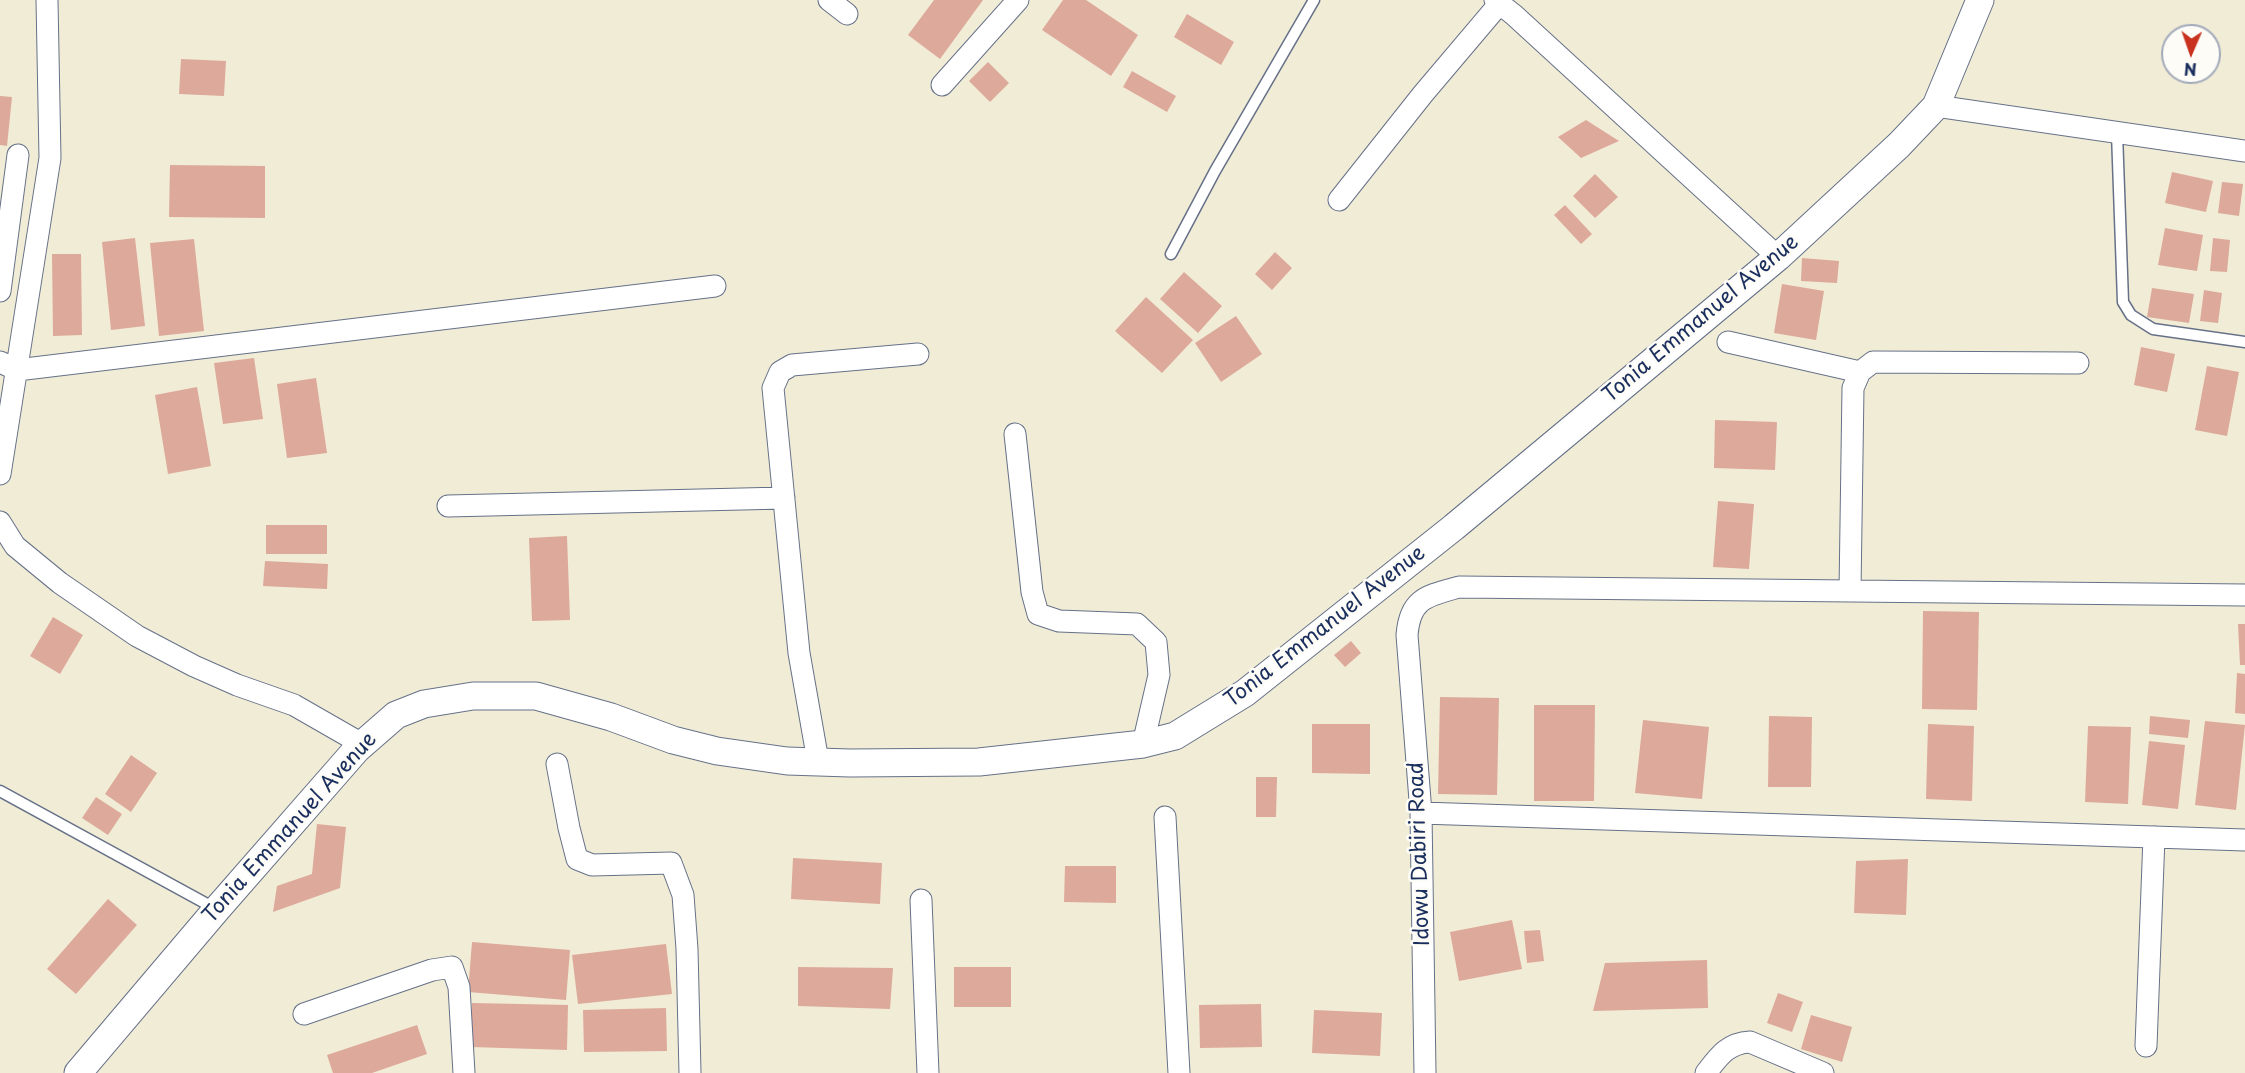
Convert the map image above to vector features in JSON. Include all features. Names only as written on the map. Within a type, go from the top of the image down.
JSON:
[{"type":"street","points":[[0,474],[8,366],[50,158],[47,0]]},
{"type":"street","points":[[829,0],[847,14]]},
{"type":"street","points":[[942,85],[1018,0]]},
{"type":"street","name":"Tonia Emmanuel Avenue","points":[[78,1073],[217,909],[362,744],[396,715],[424,704],[473,696],[536,696],[611,717],[674,740],[717,751],[787,761],[979,762],[1143,744],[1174,736],[1245,693],[1454,527],[1778,257],[1899,145],[1936,105],[1980,0]]},
{"type":"street","points":[[1339,200],[1497,1],[1778,257]]},
{"type":"street","points":[[1936,105],[2245,151]]},
{"type":"street","points":[[0,291],[18,156]]},
{"type":"street","points":[[8,366],[715,286]]},
{"type":"street","points":[[1728,342],[1860,372]]},
{"type":"street","points":[[818,761],[799,653],[773,388],[780,372],[792,365],[918,354]]},
{"type":"street","points":[[2078,363],[1873,362],[1860,372],[1853,388],[1850,591],[2245,595]]},
{"type":"street","points":[[1015,434],[1032,592],[1038,614],[1059,621],[1137,624],[1156,642],[1159,675],[1143,744]]},
{"type":"street","points":[[448,506],[784,498]]},
{"type":"street","points":[[0,522],[15,546],[60,583],[136,636],[237,685],[294,705],[362,744]]},
{"type":"street","name":"Idowu Dabiri Road","points":[[1425,1073],[1421,813],[1407,635],[1408,617],[1419,602],[1435,594],[1459,587],[1850,591]]},
{"type":"street","points":[[557,764],[568,828],[577,859],[592,865],[671,863],[683,895],[687,949],[690,1073]]},
{"type":"street","points":[[1421,813],[2245,840]]},
{"type":"street","points":[[1166,817],[1179,1073]]},
{"type":"street","points":[[2146,1046],[2154,837]]},
{"type":"street","points":[[921,900],[928,1073]]},
{"type":"street","points":[[304,1014],[432,970],[452,967],[459,987],[464,1073]]},
{"type":"street","points":[[1706,1073],[1724,1050],[1738,1043],[1750,1042],[1823,1073]]},
{"type":"lane","points":[[1171,254],[1215,171],[1314,0]]},
{"type":"lane","points":[[2117,133],[2123,302],[2131,315],[2153,328],[2245,342]]},
{"type":"lane","points":[[0,791],[217,909]]},
{"type":"building","points":[[934,0],[983,0],[940,59],[908,35]]},
{"type":"building","points":[[1063,0],[1086,0],[1138,35],[1111,76],[1042,30]]},
{"type":"building","points":[[1187,14],[1234,42],[1221,65],[1174,37]]},
{"type":"building","points":[[181,59],[226,61],[224,96],[179,94]]},
{"type":"building","points":[[988,62],[1009,83],[990,102],[969,81]]},
{"type":"building","points":[[1132,71],[1176,96],[1167,112],[1123,87]]},
{"type":"building","points":[[0,96],[12,97],[7,146],[0,145]]},
{"type":"building","points":[[1586,120],[1619,141],[1581,158],[1558,137]]},
{"type":"building","points":[[170,165],[265,166],[265,218],[169,217]]},
{"type":"building","points":[[2172,172],[2213,181],[2206,212],[2165,203]]},
{"type":"building","points":[[1595,174],[1618,197],[1595,218],[1573,196]]},
{"type":"building","points":[[2222,182],[2243,184],[2239,216],[2218,213]]},
{"type":"building","points":[[1565,205],[1592,234],[1581,244],[1554,215]]},
{"type":"building","points":[[2165,228],[2203,235],[2197,271],[2158,265]]},
{"type":"building","points":[[135,238],[145,326],[111,330],[102,242]]},
{"type":"building","points":[[2213,238],[2230,240],[2227,272],[2210,271]]},
{"type":"building","points":[[194,239],[204,331],[159,336],[150,243]]},
{"type":"building","points":[[1275,252],[1292,268],[1272,290],[1255,274]]},
{"type":"building","points":[[52,254],[81,254],[82,335],[53,336]]},
{"type":"building","points":[[1802,258],[1839,261],[1837,283],[1801,281]]},
{"type":"building","points":[[1184,272],[1222,306],[1198,333],[1160,299]]},
{"type":"building","points":[[1782,284],[1824,291],[1816,340],[1774,333]]},
{"type":"building","points":[[2152,288],[2194,294],[2189,323],[2147,317]]},
{"type":"building","points":[[2204,290],[2222,293],[2218,323],[2200,321]]},
{"type":"building","points":[[1146,297],[1193,340],[1162,373],[1115,331]]},
{"type":"building","points":[[1236,316],[1262,354],[1221,382],[1195,343]]},
{"type":"building","points":[[2141,347],[2175,354],[2167,392],[2134,385]]},
{"type":"building","points":[[254,358],[263,419],[223,424],[214,363]]},
{"type":"building","points":[[2207,366],[2239,372],[2227,436],[2195,430]]},
{"type":"building","points":[[316,378],[327,453],[287,458],[277,384]]},
{"type":"building","points":[[197,387],[211,466],[168,474],[155,395]]},
{"type":"building","points":[[1715,420],[1777,422],[1775,470],[1714,468]]},
{"type":"building","points":[[1718,501],[1754,504],[1749,569],[1713,567]]},
{"type":"building","points":[[266,525],[327,525],[327,554],[266,554]]},
{"type":"building","points":[[567,536],[570,620],[532,621],[529,538]]},
{"type":"building","points":[[265,561],[328,564],[327,589],[263,586]]},
{"type":"building","points":[[1923,611],[1979,612],[1977,710],[1922,709]]},
{"type":"building","points":[[53,617],[83,635],[60,674],[30,656]]},
{"type":"building","points":[[2238,624],[2245,624],[2245,665],[2240,665]]},
{"type":"building","points":[[1351,641],[1361,653],[1345,667],[1334,655]]},
{"type":"building","points":[[2237,673],[2245,674],[2245,714],[2235,713]]},
{"type":"building","points":[[1440,697],[1499,698],[1497,795],[1438,794]]},
{"type":"building","points":[[1534,705],[1595,705],[1594,801],[1534,801]]},
{"type":"building","points":[[1769,716],[1812,717],[1811,787],[1768,787]]},
{"type":"building","points":[[2150,716],[2190,720],[2188,738],[2149,734]]},
{"type":"building","points":[[1643,720],[1709,727],[1702,799],[1635,793]]},
{"type":"building","points":[[2205,721],[2245,725],[2236,810],[2195,805]]},
{"type":"building","points":[[1312,724],[1370,724],[1370,774],[1312,773]]},
{"type":"building","points":[[1928,724],[1974,726],[1972,801],[1926,799]]},
{"type":"building","points":[[2088,726],[2131,727],[2128,804],[2085,802]]},
{"type":"building","points":[[2149,741],[2185,745],[2178,809],[2142,805]]},
{"type":"building","points":[[131,755],[157,773],[131,812],[105,794]]},
{"type":"building","points":[[1256,777],[1277,777],[1276,817],[1256,817]]},
{"type":"building","points":[[96,797],[122,814],[108,835],[82,818]]},
{"type":"building","points":[[317,824],[346,827],[340,888],[273,912],[277,886],[312,874]]},
{"type":"building","points":[[793,858],[882,863],[880,904],[791,899]]},
{"type":"building","points":[[1908,859],[1906,915],[1854,913],[1856,861]]},
{"type":"building","points":[[1065,866],[1116,866],[1116,903],[1064,902]]},
{"type":"building","points":[[108,899],[137,925],[76,994],[47,969]]},
{"type":"building","points":[[1512,920],[1522,969],[1459,981],[1450,932]]},
{"type":"building","points":[[1540,930],[1544,961],[1527,963],[1524,931]]},
{"type":"building","points":[[472,942],[570,950],[566,1000],[468,992]]},
{"type":"building","points":[[666,944],[672,994],[578,1004],[572,955]]},
{"type":"building","points":[[1707,960],[1708,1008],[1593,1011],[1605,963]]},
{"type":"building","points":[[798,967],[893,968],[890,1009],[798,1006]]},
{"type":"building","points":[[954,967],[1011,967],[1011,1007],[954,1007]]},
{"type":"building","points":[[1778,993],[1803,1002],[1792,1032],[1767,1023]]},
{"type":"building","points":[[472,1003],[568,1005],[567,1050],[471,1047]]},
{"type":"building","points":[[1261,1004],[1262,1047],[1200,1048],[1199,1005]]},
{"type":"building","points":[[666,1008],[667,1051],[584,1052],[583,1010]]},
{"type":"building","points":[[1314,1010],[1382,1013],[1380,1056],[1312,1053]]},
{"type":"building","points":[[1811,1015],[1852,1027],[1842,1062],[1801,1049]]},
{"type":"building","points":[[417,1025],[427,1054],[372,1073],[333,1073],[327,1055]]}]
